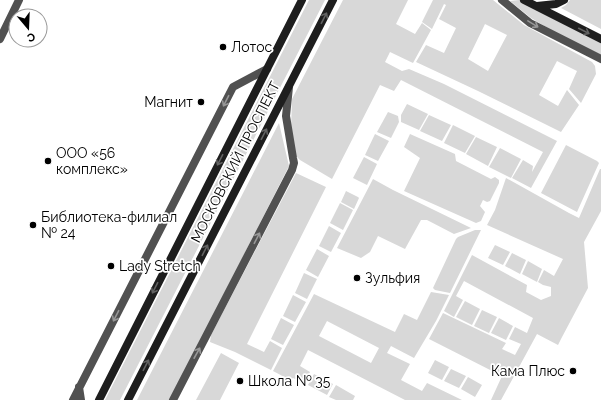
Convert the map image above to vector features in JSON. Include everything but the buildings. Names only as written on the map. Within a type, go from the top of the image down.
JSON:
[{"type":"main road","name":"МОСКОВСКИЙ ПРОСПЕКТ","points":[[98,400],[302,0]]},
{"type":"main road","name":"МОСКОВСКИЙ ПРОСПЕКТ","points":[[128,400],[333,0]]},
{"type":"main road","points":[[524,0],[601,40]]},
{"type":"main road","points":[[536,6],[556,4],[564,0]]},
{"type":"street","points":[[0,39],[19,0]]},
{"type":"street","points":[[502,0],[530,23],[601,59]]},
{"type":"street","points":[[73,400],[234,87],[267,69]]},
{"type":"street","points":[[173,400],[292,170],[294,163],[286,116],[289,86]]},
{"type":"street","points":[[79,387],[81,400]]},
{"type":"shaded area","points":[[309,0],[325,0],[120,400],[105,400]]},
{"type":"shaded area","points":[[343,0],[408,0],[396,24],[415,34],[422,23],[431,30],[413,63],[390,52],[385,62],[402,71],[409,69],[444,84],[557,141],[531,188],[512,178],[523,160],[533,166],[532,172],[543,152],[401,80],[394,91],[380,85],[332,179],[300,160],[295,155],[291,129],[292,99]]},
{"type":"shaded area","points":[[433,0],[493,0],[524,25],[592,62],[595,66],[596,74],[581,103],[569,89],[577,71],[557,61],[539,95],[558,106],[567,90],[579,105],[561,132],[416,62],[426,45],[444,53],[456,28],[439,19],[446,5],[444,4],[432,29],[422,22]],"holes":[[[485,24],[507,35],[488,71],[468,59]]]},
{"type":"shaded area","points":[[519,0],[601,43],[601,55],[563,37],[531,18],[510,1]]},
{"type":"shaded area","points":[[570,0],[601,0],[601,29],[561,8]]},
{"type":"shaded area","points":[[407,104],[428,114],[419,130],[401,122],[401,115]]},
{"type":"shaded area","points":[[388,112],[398,116],[399,122],[391,138],[377,132]]},
{"type":"shaded area","points":[[429,115],[451,125],[442,141],[420,131]]},
{"type":"shaded area","points":[[279,123],[289,166],[170,400],[137,400]]},
{"type":"shaded area","points":[[453,125],[475,136],[465,153],[444,143]]},
{"type":"shaded area","points":[[375,134],[389,141],[378,161],[365,155]]},
{"type":"shaded area","points":[[410,134],[455,154],[456,161],[491,179],[495,177],[499,180],[490,201],[487,202],[483,200],[480,206],[485,212],[481,221],[476,223],[404,191],[420,158],[404,147]]},
{"type":"shaded area","points":[[476,137],[497,147],[488,166],[466,154]]},
{"type":"shaded area","points":[[566,145],[599,163],[577,212],[541,193]]},
{"type":"shaded area","points":[[500,148],[521,159],[511,178],[489,167]]},
{"type":"shaded area","points":[[364,157],[377,164],[367,185],[353,178]]},
{"type":"shaded area","points":[[600,169],[601,211],[584,242],[588,288],[558,345],[537,334],[501,400],[491,400],[502,376],[429,339],[443,313],[506,343],[502,349],[515,355],[521,344],[509,339],[515,327],[527,333],[533,318],[464,281],[456,296],[463,300],[454,317],[444,311],[472,255],[527,285],[526,292],[541,300],[551,296],[551,287],[538,282],[544,270],[554,276],[563,259],[487,225],[495,210],[506,178],[579,218]]},
{"type":"shaded area","points":[[296,173],[326,187],[247,344],[264,352],[270,341],[282,348],[271,370],[235,352],[210,342],[211,335]]},
{"type":"shaded area","points":[[373,179],[471,228],[454,234],[427,220],[421,220],[405,249],[378,236],[370,252],[361,258],[337,248]]},
{"type":"shaded area","points":[[346,191],[359,198],[354,209],[341,202]]},
{"type":"shaded area","points":[[340,203],[353,210],[343,230],[330,223]]},
{"type":"shaded area","points":[[329,226],[341,233],[331,252],[319,246]]},
{"type":"shaded area","points":[[475,230],[481,230],[450,293],[435,290],[433,288],[456,239]]},
{"type":"shaded area","points":[[495,245],[510,252],[503,265],[488,258]]},
{"type":"shaded area","points":[[317,249],[329,256],[318,277],[306,270]]},
{"type":"shaded area","points":[[512,253],[526,260],[520,274],[505,266]]},
{"type":"shaded area","points":[[528,261],[542,269],[537,282],[522,274]]},
{"type":"shaded area","points":[[304,273],[317,279],[307,299],[295,293]]},
{"type":"shaded area","points":[[431,292],[449,295],[436,321],[414,358],[391,346],[387,353],[410,364],[401,380],[422,391],[427,383],[462,400],[405,400],[308,350],[300,366],[310,372],[304,383],[293,378],[290,380],[273,371],[314,294],[395,332],[404,314],[417,320]],"holes":[[[327,321],[379,348],[371,363],[319,336]]]},
{"type":"shaded area","points":[[293,295],[306,302],[295,322],[283,316]]},
{"type":"shaded area","points":[[465,301],[480,309],[472,325],[456,317]]},
{"type":"shaded area","points":[[482,310],[497,317],[489,333],[474,326]]},
{"type":"shaded area","points":[[281,318],[294,325],[283,345],[271,339]]},
{"type":"shaded area","points":[[499,318],[513,326],[506,340],[491,333]]},
{"type":"shaded area","points":[[221,353],[239,363],[220,400],[196,400]]},
{"type":"shaded area","points":[[435,360],[449,367],[442,380],[428,373]]},
{"type":"shaded area","points":[[451,369],[466,376],[459,388],[444,381]]},
{"type":"shaded area","points":[[314,374],[333,384],[327,395],[308,385]]},
{"type":"shaded area","points":[[468,377],[482,385],[475,397],[461,389]]},
{"type":"shaded area","points":[[336,385],[355,396],[353,400],[336,400],[329,397]]},
{"type":"place","name":"Лотос","points":[[223,47]]},
{"type":"place","name":"Магнит","points":[[201,102]]},
{"type":"place","name":"ООО «56 комплекс»","points":[[48,161]]},
{"type":"place","name":"Библиотека-филиал № 24","points":[[33,225]]},
{"type":"place","name":"Lady Stretch","points":[[111,266]]},
{"type":"place","name":"Зульфия","points":[[357,278]]},
{"type":"place","name":"Кама Плюс","points":[[573,371]]},
{"type":"place","name":"Школа № 35","points":[[240,381]]}]
